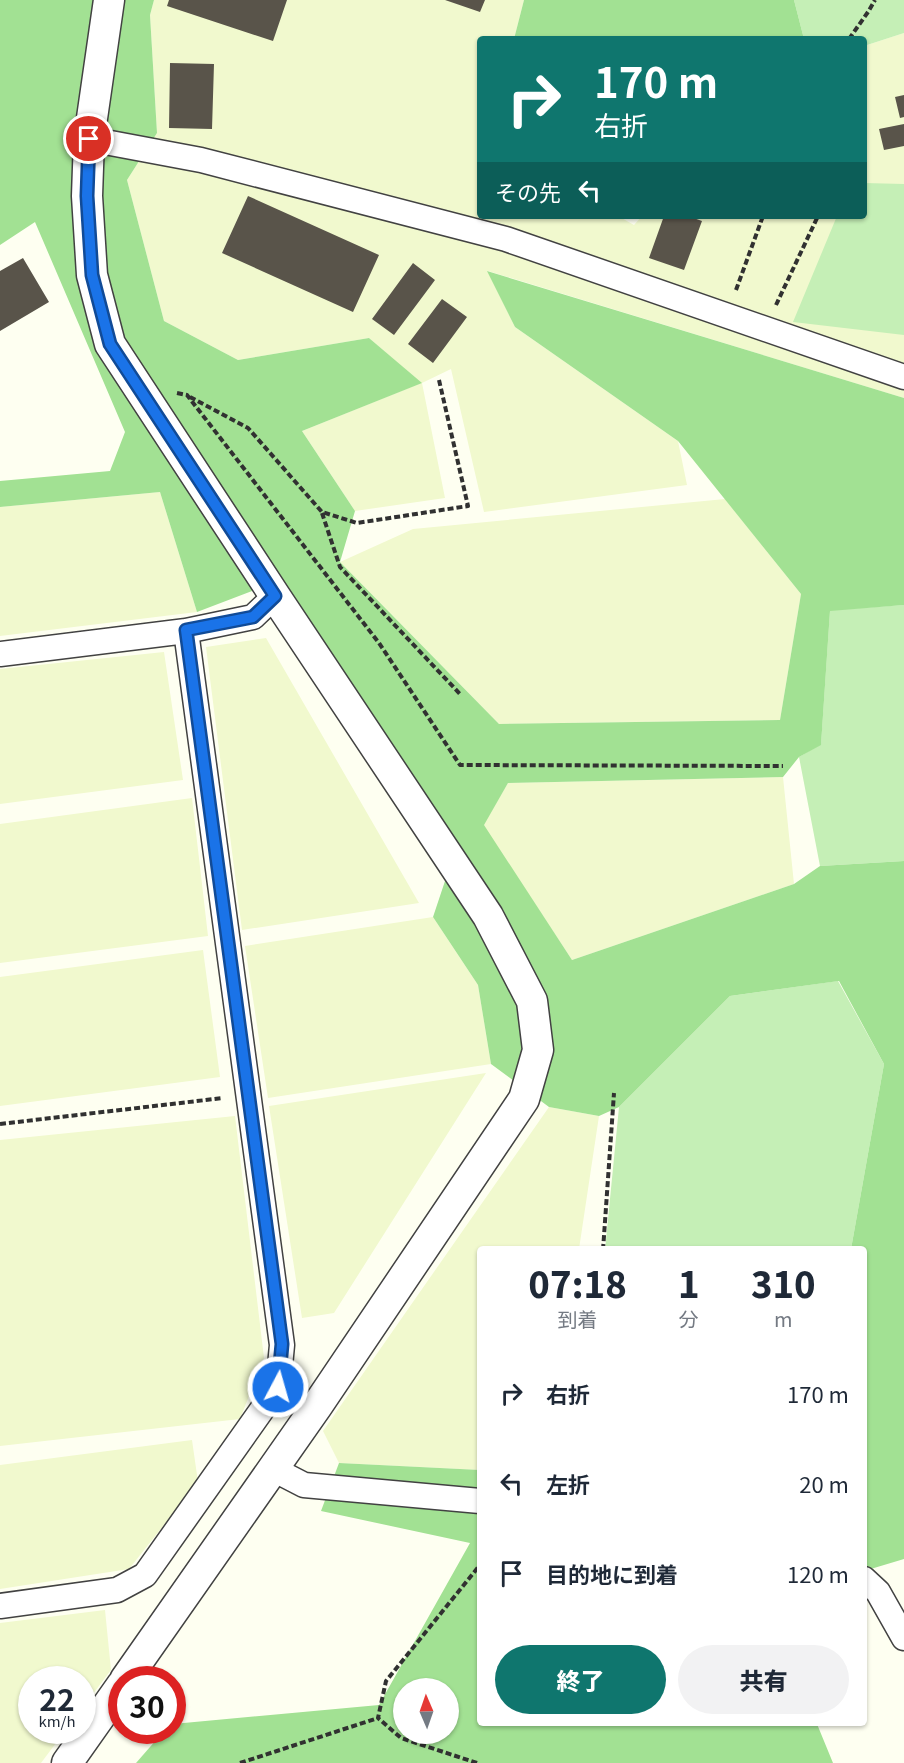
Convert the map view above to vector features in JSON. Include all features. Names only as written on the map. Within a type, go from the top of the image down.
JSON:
[{"type":"street","points":[[109,0],[89,139],[87,196],[92,275],[110,344],[488,916],[532,1001],[538,1050],[524,1099],[273,1469],[135,1666]]},
{"type":"street","points":[[89,139],[201,160],[507,239],[904,377]]},
{"type":"street","points":[[0,654],[186,630],[253,617],[275,596]]},
{"type":"street","points":[[0,1606],[117,1590],[146,1575],[278,1387],[282,1344],[186,630]]},
{"type":"street","points":[[273,1469],[304,1485],[477,1501]]},
{"type":"street","points":[[867,1582],[878,1592],[904,1638]]},
{"type":"street","points":[[67,1763],[108,1705]]},
{"type":"path","points":[[851,36],[875,0]]},
{"type":"path","points":[[727,316],[762,219]]},
{"type":"path","points":[[764,330],[817,219]]},
{"type":"path","points":[[322,512],[357,523],[468,506],[439,380]]},
{"type":"path","points":[[138,386],[187,395],[248,428],[322,512],[340,567],[460,694]]},
{"type":"path","points":[[187,395],[379,643],[460,765],[783,766]]},
{"type":"path","points":[[603,1246],[614,1094]]},
{"type":"path","points":[[0,1124],[248,1095]]},
{"type":"path","points":[[378,1718],[386,1681],[477,1569]]},
{"type":"path","points":[[240,1763],[378,1718]]},
{"type":"path","points":[[378,1718],[401,1738],[477,1763]]},
{"type":"green space","points":[[0,0],[154,0],[150,15],[157,133],[127,180],[164,321],[238,360],[369,338],[422,383],[302,431],[355,511],[340,562],[499,724],[780,720],[801,594],[678,441],[515,327],[487,271],[904,398],[904,605],[830,611],[821,745],[799,757],[783,777],[508,783],[484,825],[572,960],[794,884],[820,866],[904,861],[904,1559],[867,1570],[867,1246],[852,1246],[884,1064],[839,981],[730,996],[619,1107],[599,1116],[549,1107],[491,1064],[478,985],[433,917],[455,851],[281,580],[197,612],[160,492],[0,507],[0,481],[110,471],[125,432],[35,222],[0,245]]},
{"type":"green space","points":[[154,0],[524,0],[515,36],[477,36],[477,219],[623,219],[634,225],[639,219],[867,219],[867,45],[904,33],[904,398],[488,271],[515,327],[678,441],[687,485],[484,512],[451,369],[422,383],[445,498],[355,511],[302,431],[421,383],[369,338],[238,360],[164,321],[127,180],[157,133],[150,15]]},
{"type":"green space","points":[[524,0],[794,0],[803,36],[515,36]]},
{"type":"green space","points":[[794,0],[904,0],[904,33],[867,45],[867,36],[803,36]]},
{"type":"green space","points":[[867,183],[904,184],[904,335],[793,322],[836,219],[867,219]]},
{"type":"green space","points":[[160,492],[197,612],[0,636],[0,507]]},
{"type":"green space","points":[[725,499],[801,594],[780,720],[499,724],[340,562],[413,529]]},
{"type":"green space","points":[[904,605],[904,861],[820,866],[799,757],[821,744],[830,610]]},
{"type":"green space","points":[[266,638],[419,903],[242,930],[206,647]]},
{"type":"green space","points":[[164,652],[183,780],[0,804],[0,669]]},
{"type":"green space","points":[[783,777],[794,884],[572,960],[483,825],[508,783]]},
{"type":"green space","points":[[192,798],[208,936],[0,963],[0,824]]},
{"type":"green space","points":[[433,917],[478,985],[491,1064],[268,1098],[245,946]]},
{"type":"green space","points":[[203,950],[220,1077],[0,1106],[0,977]]},
{"type":"green space","points":[[838,981],[884,1064],[852,1246],[605,1246],[619,1107],[730,996]]},
{"type":"green space","points":[[486,1073],[334,1313],[302,1318],[269,1106]]},
{"type":"green space","points":[[549,1107],[599,1116],[579,1246],[477,1246],[477,1470],[339,1463],[323,1431]]},
{"type":"green space","points":[[235,1116],[264,1358],[240,1419],[0,1446],[0,1140]]},
{"type":"green space","points":[[192,1440],[198,1482],[129,1569],[0,1589],[0,1465]]},
{"type":"green space","points":[[339,1463],[477,1470],[477,1726],[818,1726],[833,1763],[136,1763],[153,1744],[186,1744],[186,1723],[379,1705],[393,1680],[393,1744],[459,1744],[459,1678],[394,1678],[470,1543],[321,1511]]},
{"type":"green space","points":[[105,1610],[111,1666],[108,1666],[108,1674],[96,1690],[96,1666],[18,1666],[18,1744],[55,1744],[41,1763],[0,1763],[0,1623]]},
{"type":"building","points":[[169,0],[287,0],[273,41],[167,6]]},
{"type":"building","points":[[445,0],[485,0],[480,12]]},
{"type":"building","points":[[170,63],[214,64],[212,129],[169,128]]},
{"type":"building","points":[[904,95],[904,117],[900,118],[895,97]]},
{"type":"building","points":[[904,124],[904,146],[884,150],[879,129]]},
{"type":"building","points":[[248,196],[379,255],[353,312],[222,253]]},
{"type":"building","points":[[663,219],[702,221],[684,270],[649,258]]},
{"type":"building","points":[[23,258],[49,302],[0,331],[0,271]]},
{"type":"building","points":[[413,263],[435,280],[394,335],[372,319]]},
{"type":"building","points":[[442,299],[467,317],[433,363],[408,344]]},
{"type":"route","points":[[89,139],[87,196],[92,275],[110,344],[275,596],[253,617],[186,630],[282,1344],[278,1387]]}]
